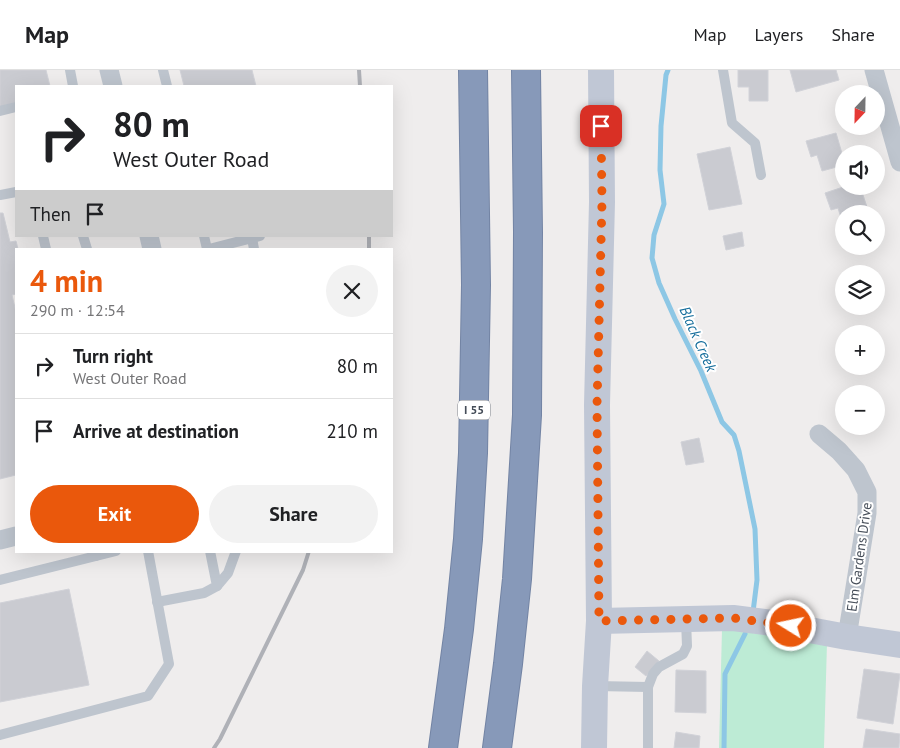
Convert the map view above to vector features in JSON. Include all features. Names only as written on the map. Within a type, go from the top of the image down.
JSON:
[{"type":"highway","name":"I 55","points":[[443,748],[459,629],[468,538],[473,453],[476,294],[473,70]]},
{"type":"highway","points":[[497,748],[517,579],[527,415],[528,232],[526,70]]},
{"type":"street","points":[[109,70],[113,85]]},
{"type":"street","points":[[594,748],[599,621],[597,405],[602,202],[600,70]]},
{"type":"street","points":[[874,70],[900,162]]},
{"type":"street","name":"Elm Gardens Drive","points":[[819,434],[839,451],[856,470],[867,492],[867,513],[847,637]]},
{"type":"street","points":[[0,540],[15,536]]},
{"type":"street","points":[[599,621],[733,618],[900,645]]},
{"type":"lane","points":[[70,70],[73,85]]},
{"type":"lane","points":[[163,70],[167,85]]},
{"type":"lane","points":[[723,70],[732,122],[755,143],[760,175]]},
{"type":"lane","points":[[0,111],[15,107]]},
{"type":"lane","points":[[0,196],[15,192]]},
{"type":"lane","points":[[214,248],[255,241]]},
{"type":"lane","points":[[0,735],[148,696],[168,664],[148,553]]},
{"type":"lane","points":[[210,553],[218,586]]},
{"type":"lane","points":[[157,602],[204,593],[218,586],[228,573],[235,553]]},
{"type":"lane","points":[[0,580],[95,554]]},
{"type":"lane","points":[[648,748],[648,687],[653,674],[659,667],[683,654],[687,646],[686,619]]},
{"type":"lane","points":[[595,686],[648,687]]},
{"type":"green space","points":[[722,629],[827,643],[824,748],[719,748]]},
{"type":"building","points":[[0,70],[46,70],[50,85],[15,85],[15,104],[0,107]]},
{"type":"building","points":[[180,70],[252,70],[256,85],[184,85]]},
{"type":"building","points":[[738,70],[768,70],[768,101],[749,101],[749,87],[738,87]]},
{"type":"building","points":[[790,70],[836,70],[839,80],[796,92]]},
{"type":"building","points":[[835,133],[840,145],[835,145],[835,167],[822,171],[817,155],[811,157],[806,141]]},
{"type":"building","points":[[730,147],[742,204],[709,210],[697,154]]},
{"type":"building","points":[[835,190],[835,195],[863,195],[866,205],[835,205],[835,209],[831,210],[825,193]]},
{"type":"building","points":[[0,213],[3,213],[10,242],[16,241],[18,248],[15,248],[15,294],[12,295],[15,308],[15,475],[0,479]]},
{"type":"building","points":[[742,232],[744,246],[726,250],[723,236]]},
{"type":"building","points":[[699,438],[704,462],[686,465],[681,442]]},
{"type":"building","points":[[69,589],[89,685],[0,702],[0,603]]},
{"type":"building","points":[[647,651],[659,661],[646,676],[635,667]]},
{"type":"building","points":[[864,669],[900,674],[893,724],[857,718]]},
{"type":"building","points":[[676,670],[706,671],[706,713],[675,712]]},
{"type":"building","points":[[866,729],[900,734],[899,748],[863,748]]},
{"type":"building","points":[[676,732],[700,736],[699,748],[674,748]]},
{"type":"waterway","name":"Black Creek","points":[[668,70],[661,126],[660,170],[664,204],[654,235],[652,258],[659,283],[675,319],[701,371],[722,422],[734,435],[739,451],[755,529],[757,580],[753,612]]},
{"type":"waterway","name":"Black Creek","points":[[724,748],[725,674],[745,634]]},
{"type":"railway","points":[[359,70],[360,85]]},
{"type":"railway","points":[[369,237],[369,248]]},
{"type":"railway","points":[[214,748],[303,570],[308,553]]},
{"type":"route","points":[[601,126],[602,202],[597,405],[599,621],[733,618],[791,626]]}]
